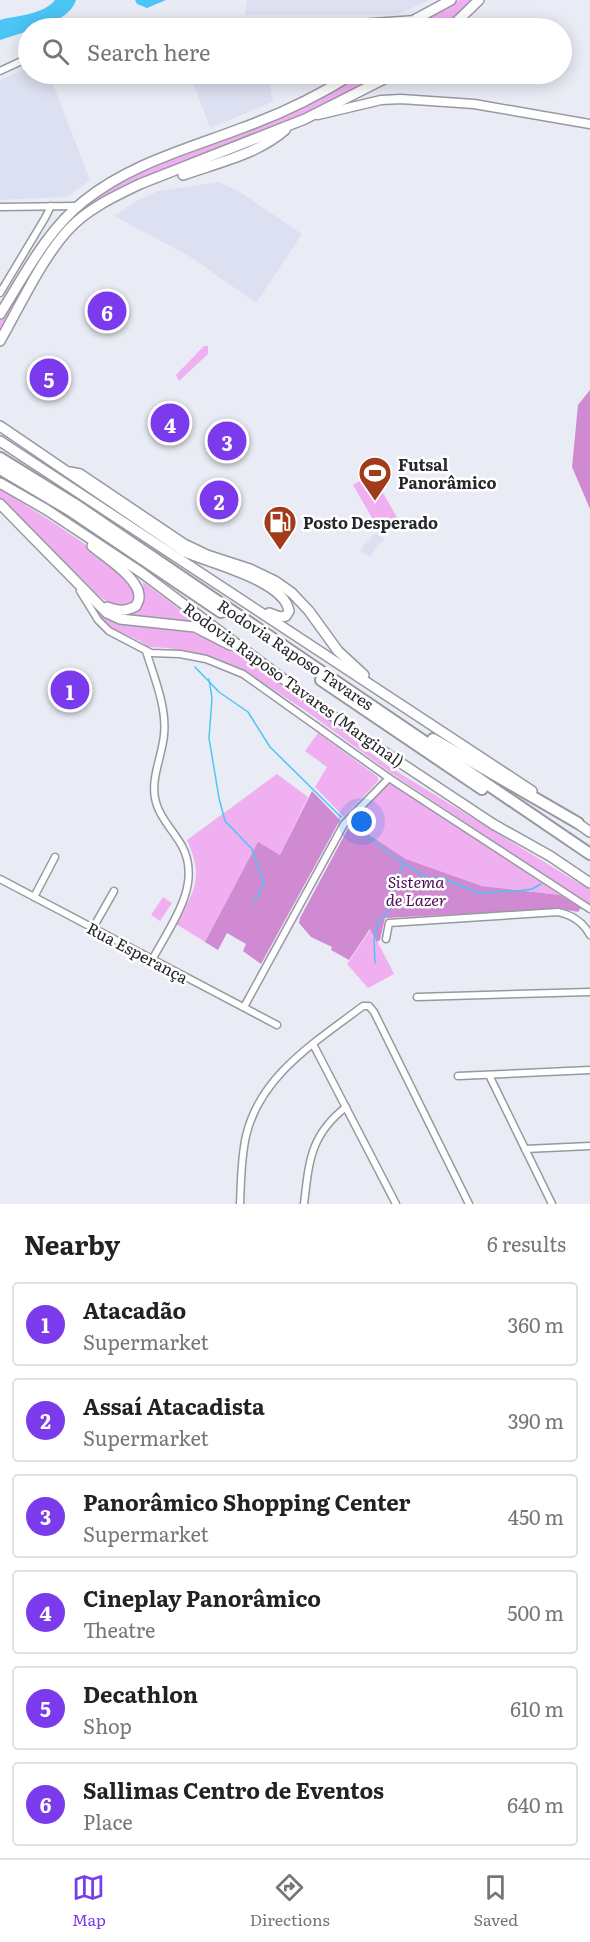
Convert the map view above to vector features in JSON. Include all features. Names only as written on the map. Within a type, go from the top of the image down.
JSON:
[{"type":"highway","points":[[418,18],[451,0]]},
{"type":"highway","points":[[461,18],[480,0]]},
{"type":"highway","points":[[0,314],[43,244],[78,206],[113,180],[132,170],[300,104],[335,84]]},
{"type":"highway","points":[[0,341],[53,249],[70,228],[90,212],[118,195],[289,126],[374,84]]},
{"type":"highway","points":[[118,195],[183,175],[257,148],[274,140],[289,126]]},
{"type":"highway","points":[[0,426],[184,552],[235,570],[262,583],[283,598],[288,604],[289,611],[286,616],[280,617],[270,614],[198,570]]},
{"type":"highway","points":[[0,441],[387,697],[469,748],[590,832]]},
{"type":"highway","name":"Rodovia Raposo Tavares","points":[[0,458],[76,505],[590,854]]},
{"type":"highway","name":"Rodovia Raposo Tavares","points":[[0,468],[71,511],[590,862]]},
{"type":"highway","points":[[70,472],[80,474],[189,547],[250,569],[275,581],[292,593],[309,610],[338,651],[387,697]]},
{"type":"highway","name":"Rodovia Raposo Tavares (Marginal)","points":[[0,483],[47,510],[142,573],[364,739],[493,824],[550,856],[590,883]]},
{"type":"highway","points":[[0,504],[71,578],[105,606],[117,611],[128,611],[136,606],[139,597],[138,589],[130,577],[47,510]]},
{"type":"highway","points":[[79,585],[107,613],[120,619],[166,622],[195,627],[220,639],[278,675]]},
{"type":"highway","points":[[385,714],[426,734],[578,823]]},
{"type":"main road","points":[[309,117],[381,100],[401,99],[474,104],[590,124]]},
{"type":"street","points":[[0,71],[18,63]]},
{"type":"street","points":[[0,294],[51,206]]},
{"type":"street","points":[[0,207],[78,206]]},
{"type":"street","points":[[71,578],[90,604],[102,626],[146,651],[155,654],[180,654],[206,660],[243,674],[389,778],[590,909]]},
{"type":"street","points":[[146,651],[162,708],[164,732],[154,785],[155,798],[158,809],[182,847],[189,863],[189,877],[182,905],[152,960]]},
{"type":"street","points":[[244,1007],[344,824],[389,778]]},
{"type":"street","points":[[34,897],[55,857]]},
{"type":"street","name":"Rua Esperança","points":[[0,879],[277,1025]]},
{"type":"street","points":[[93,928],[114,891]]},
{"type":"street","points":[[386,939],[389,923],[558,912],[569,914],[578,920],[590,935]]},
{"type":"street","points":[[417,997],[590,992]]},
{"type":"street","points":[[240,1204],[242,1161],[247,1133],[265,1090],[278,1075],[313,1044],[363,1006],[369,1006],[469,1204]]},
{"type":"street","points":[[313,1044],[396,1204]]},
{"type":"street","points":[[458,1076],[590,1070]]},
{"type":"street","points":[[489,1075],[552,1204]]},
{"type":"street","points":[[304,1204],[310,1158],[319,1135],[331,1119],[346,1107]]},
{"type":"street","points":[[525,1149],[590,1146]]},
{"type":"shaded area","points":[[247,0],[429,0],[396,15],[245,15]]},
{"type":"shaded area","points":[[459,0],[474,0],[455,18],[428,18]]},
{"type":"shaded area","points":[[18,72],[18,84],[53,84],[90,180],[67,197],[0,200],[0,80]]},
{"type":"shaded area","points":[[194,84],[270,84],[273,102],[210,128]]},
{"type":"shaded area","points":[[342,84],[368,84],[311,113],[82,213],[0,333],[0,319],[41,252],[57,231],[82,207],[110,187],[141,170],[304,105]]},
{"type":"shaded area","points":[[219,182],[240,192],[302,234],[256,303],[189,256],[114,216],[138,200],[158,191]]},
{"type":"shaded area","points":[[204,346],[208,346],[208,354],[179,381],[176,375]]},
{"type":"shaded area","name":"Futsal Panorâmico","points":[[372,474],[398,519],[379,530],[353,485]]},
{"type":"shaded area","points":[[0,489],[113,563],[122,572],[135,594],[133,603],[119,606],[100,597],[0,498]]},
{"type":"shaded area","points":[[376,532],[384,539],[369,557],[360,550]]},
{"type":"shaded area","points":[[143,582],[193,619],[194,623],[120,616],[142,600]]},
{"type":"shaded area","points":[[96,608],[105,613],[181,629],[223,644],[267,674],[388,766],[590,890],[590,905],[388,771],[306,711],[247,672],[208,656],[168,648],[148,647],[111,628],[102,620]]},
{"type":"shaded area","points":[[318,733],[378,777],[378,781],[344,817],[315,787],[327,767],[305,751]]},
{"type":"shaded area","points":[[277,774],[308,797],[280,855],[258,843],[205,942],[176,924],[195,884],[195,864],[187,840]]},
{"type":"shaded area","points":[[391,784],[560,895],[482,886],[406,859],[351,823],[385,787]]},
{"type":"shaded area","points":[[163,897],[172,903],[160,921],[151,915]]},
{"type":"shaded area","name":"Sistema de Lazer","points":[[371,929],[394,974],[368,988],[347,964]]},
{"type":"green space","points":[[590,390],[590,509],[572,467],[578,405]]},
{"type":"green space","points":[[312,791],[340,820],[261,964],[243,951],[246,944],[227,933],[218,950],[205,942],[258,842],[280,855]]},
{"type":"green space","points":[[351,823],[406,859],[482,886],[560,895],[581,908],[578,912],[562,909],[385,918],[380,940],[377,942],[370,929],[349,960],[331,950],[332,947],[311,937],[299,923]]},
{"type":"water","points":[[55,0],[76,0],[69,12],[60,18],[18,18],[18,34],[0,40],[0,20],[37,12]]},
{"type":"water","points":[[135,0],[166,0],[147,8],[137,4]]},
{"type":"waterway","points":[[195,667],[219,692],[248,712],[270,747],[341,817]]},
{"type":"waterway","points":[[209,679],[212,698],[209,738],[219,798],[225,821],[252,849],[264,884],[254,902]]},
{"type":"waterway","points":[[353,826],[427,878],[442,878],[479,893],[532,889],[541,884]]},
{"type":"waterway","points":[[375,963],[374,939],[378,922],[390,908],[395,882],[403,865]]},
{"type":"place","name":"Sallimas Centro de Eventos","points":[[107,311]]},
{"type":"place","name":"Decathlon","points":[[49,378]]},
{"type":"place","name":"Cineplay Panorâmico","points":[[170,423]]},
{"type":"place","name":"Panorâmico Shopping Center","points":[[227,441]]},
{"type":"place","name":"Assaí Atacadista","points":[[219,500]]},
{"type":"place","name":"Futsal Panorâmico","points":[[375,502]]},
{"type":"place","name":"Posto Desperado","points":[[280,551]]},
{"type":"place","name":"Atacadão","points":[[70,690]]}]
